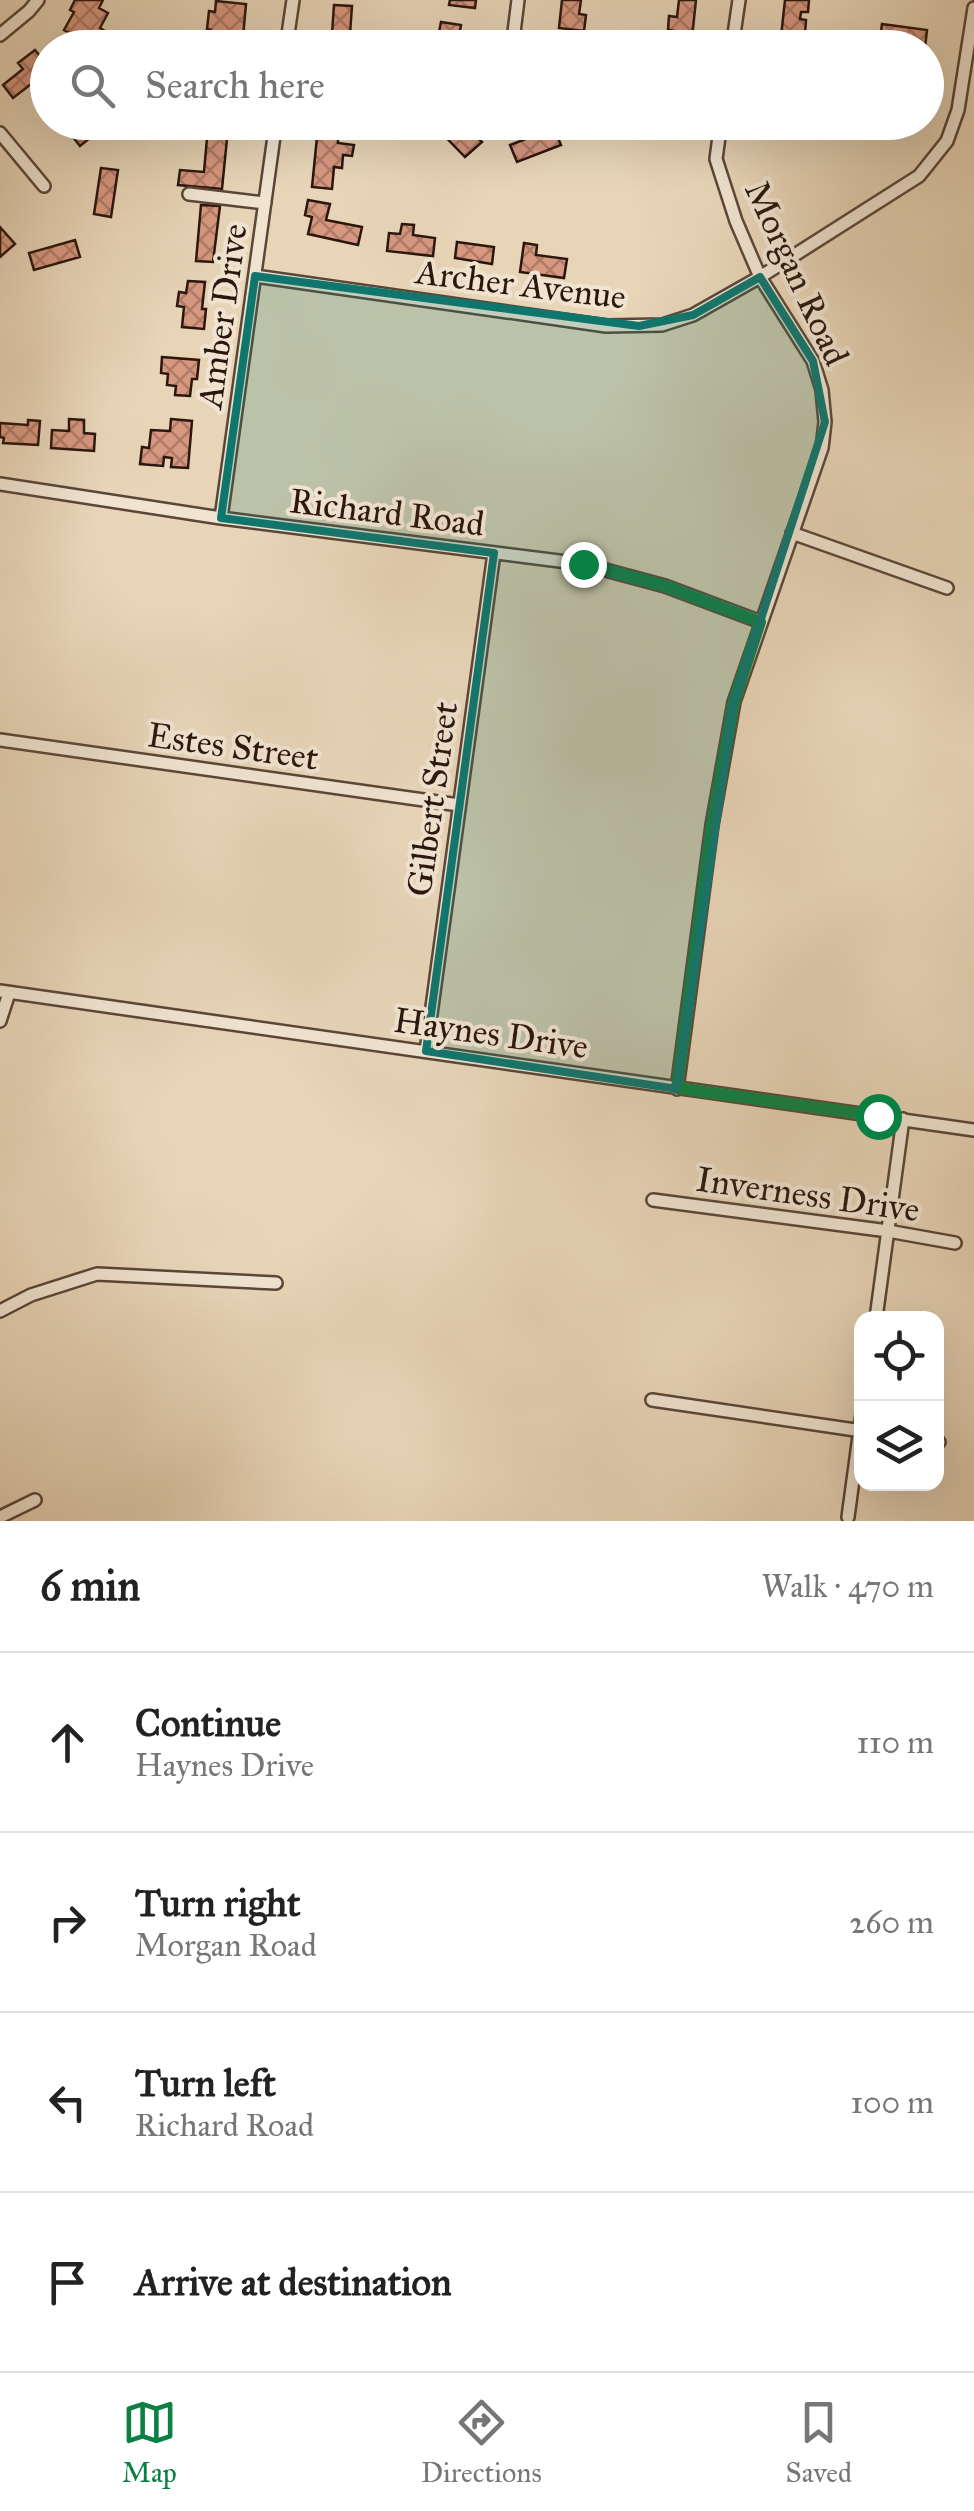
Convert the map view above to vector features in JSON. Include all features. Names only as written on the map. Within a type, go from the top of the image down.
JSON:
[{"type":"street","points":[[0,35],[38,0]]},
{"type":"street","points":[[288,30],[292,0]]},
{"type":"street","points":[[514,30],[518,0]]},
{"type":"street","points":[[735,30],[740,0]]},
{"type":"street","name":"Archer Avenue","points":[[255,276],[606,326],[662,325],[693,315],[920,176],[947,141],[958,110],[974,8]]},
{"type":"street","points":[[0,132],[44,186]]},
{"type":"street","name":"Amber Drive","points":[[221,518],[274,140]]},
{"type":"street","name":"Morgan Road","points":[[677,1088],[730,720],[822,448],[824,422],[822,390],[813,361],[760,277],[736,221],[716,159],[719,140]]},
{"type":"street","points":[[189,194],[265,203]]},
{"type":"street","name":"Richard Road","points":[[0,484],[221,518],[583,564],[665,586],[760,622]]},
{"type":"street","points":[[792,534],[947,588]]},
{"type":"street","name":"Gilbert Street","points":[[426,1051],[494,553]]},
{"type":"street","name":"Estes Street","points":[[0,740],[459,805]]},
{"type":"street","points":[[0,1021],[5,992]]},
{"type":"street","name":"Haynes Drive","points":[[5,992],[974,1130]]},
{"type":"street","points":[[877,1311],[903,1120]]},
{"type":"street","name":"Inverness Drive","points":[[654,1200],[955,1243]]},
{"type":"street","points":[[0,1311],[31,1295],[97,1274],[276,1282]]},
{"type":"street","points":[[652,1400],[854,1430]]},
{"type":"street","points":[[848,1517],[854,1474]]},
{"type":"street","points":[[0,1517],[35,1500]]},
{"type":"highlighted area","points":[[255,276],[639,326],[693,315],[760,277],[813,361],[825,422],[734,702],[677,1089],[426,1051],[494,553],[221,518]]},
{"type":"building","points":[[75,0],[103,0],[99,8],[108,13],[100,28],[103,30],[64,30],[74,12],[70,10]]},
{"type":"building","points":[[450,0],[476,0],[475,8],[449,5]]},
{"type":"building","points":[[562,0],[581,0],[579,14],[586,15],[584,30],[559,28]]},
{"type":"building","points":[[679,0],[696,0],[693,30],[668,30],[669,16],[677,17]]},
{"type":"building","points":[[785,0],[809,0],[808,12],[801,12],[800,19],[806,20],[805,30],[782,30]]},
{"type":"building","points":[[216,1],[246,4],[244,30],[207,29],[209,11],[215,12]]},
{"type":"building","points":[[334,5],[352,6],[350,30],[332,30]]},
{"type":"building","points":[[441,22],[461,25],[460,30],[439,30]]},
{"type":"building","points":[[882,24],[927,30],[881,30]]},
{"type":"building","points":[[30,54],[30,85],[13,98],[3,85],[23,69],[18,63]]},
{"type":"building","points":[[207,140],[227,140],[222,189],[178,185],[180,170],[204,172]]},
{"type":"building","points":[[317,140],[354,145],[352,156],[343,155],[342,168],[334,167],[332,189],[312,187]]},
{"type":"building","points":[[449,140],[482,142],[465,157]]},
{"type":"building","points":[[523,140],[559,140],[561,145],[517,162],[510,145]]},
{"type":"building","points":[[101,168],[118,170],[111,217],[94,214]]},
{"type":"building","points":[[308,200],[330,204],[326,220],[362,227],[358,245],[308,234],[312,217],[305,215]]},
{"type":"building","points":[[201,205],[220,206],[213,262],[196,261]]},
{"type":"building","points":[[402,224],[414,225],[413,235],[435,238],[433,256],[387,251],[389,233],[400,234]]},
{"type":"building","points":[[0,227],[15,244],[0,257]]},
{"type":"building","points":[[75,240],[80,257],[34,270],[29,253]]},
{"type":"building","points":[[457,242],[494,247],[492,264],[455,258]]},
{"type":"building","points":[[524,243],[537,245],[536,255],[567,259],[564,278],[520,272]]},
{"type":"building","points":[[188,281],[205,282],[204,329],[182,327],[184,307],[177,306],[179,292],[186,293]]},
{"type":"building","points":[[162,357],[199,360],[190,396],[175,395],[176,386],[167,385],[168,374],[161,373]]},
{"type":"building","points":[[69,419],[84,420],[84,433],[95,434],[94,451],[51,448],[52,430],[69,431]]},
{"type":"building","points":[[171,419],[192,421],[188,468],[171,467],[172,458],[164,457],[163,466],[140,464],[142,447],[149,448],[151,430],[170,431]]},
{"type":"building","points":[[28,420],[40,421],[38,445],[3,443],[0,423],[28,425]]},
{"type":"route","points":[[583,564],[665,586],[760,622],[734,702],[712,825],[677,1088],[878,1116]]}]
